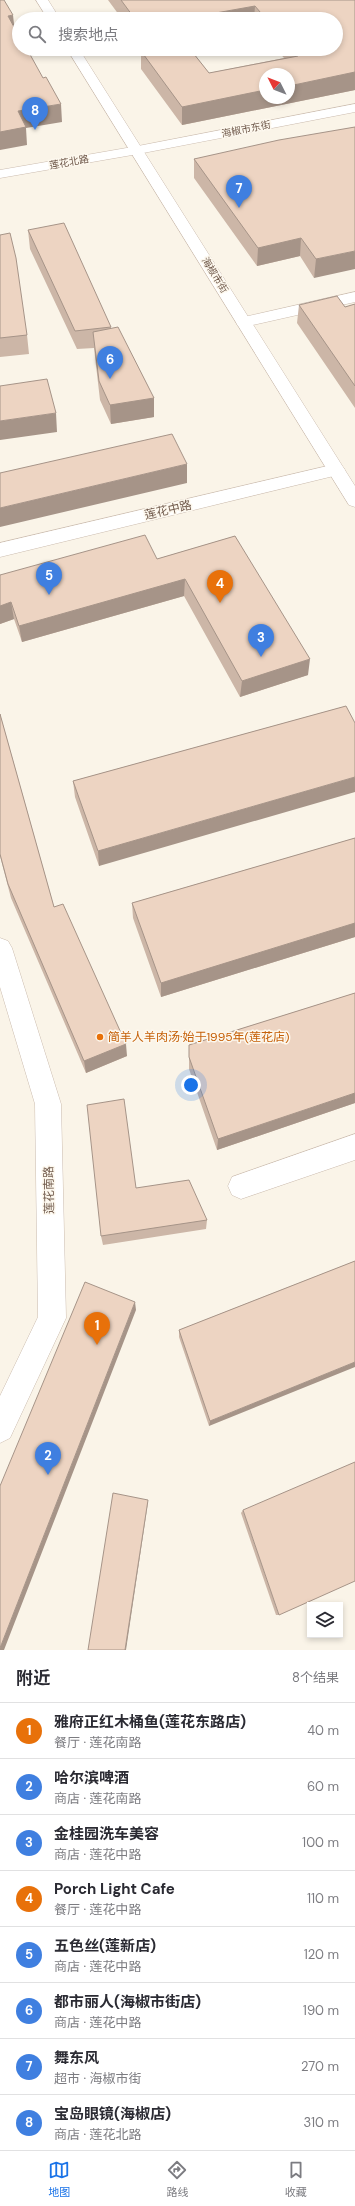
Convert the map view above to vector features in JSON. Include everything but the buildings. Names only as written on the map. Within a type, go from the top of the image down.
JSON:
[{"type":"street","points":[[42,0],[50,12]]},
{"type":"street","name":"海椒市街","points":[[78,56],[138,150],[355,501]]},
{"type":"street","name":"海椒市东街","points":[[138,150],[355,108]]},
{"type":"street","name":"莲花北路","points":[[0,174],[138,150]]},
{"type":"street","points":[[244,322],[355,297]]},
{"type":"street","name":"莲花中路","points":[[0,550],[336,470]]},
{"type":"street","name":"莲花南路","points":[[0,948],[48,1104],[52,1318],[0,1428]]},
{"type":"street","points":[[241,1186],[355,1147]]},
{"type":"place","name":"宝岛眼镜(海椒店)","points":[[35,130]]},
{"type":"place","name":"舞东风","points":[[239,208]]},
{"type":"place","name":"都市丽人(海椒市街店)","points":[[110,379]]},
{"type":"place","name":"五色丝(莲新店)","points":[[49,595]]},
{"type":"place","name":"Porch Light Cafe","points":[[220,603]]},
{"type":"place","name":"金桂园洗车美容","points":[[261,657]]},
{"type":"place","name":"简羊人羊肉汤·始于1995年(莲花店)","points":[[100,1037]]},
{"type":"place","name":"雅府正红木桶鱼(莲花东路店)","points":[[97,1345]]},
{"type":"place","name":"哈尔滨啤酒","points":[[48,1475]]}]
